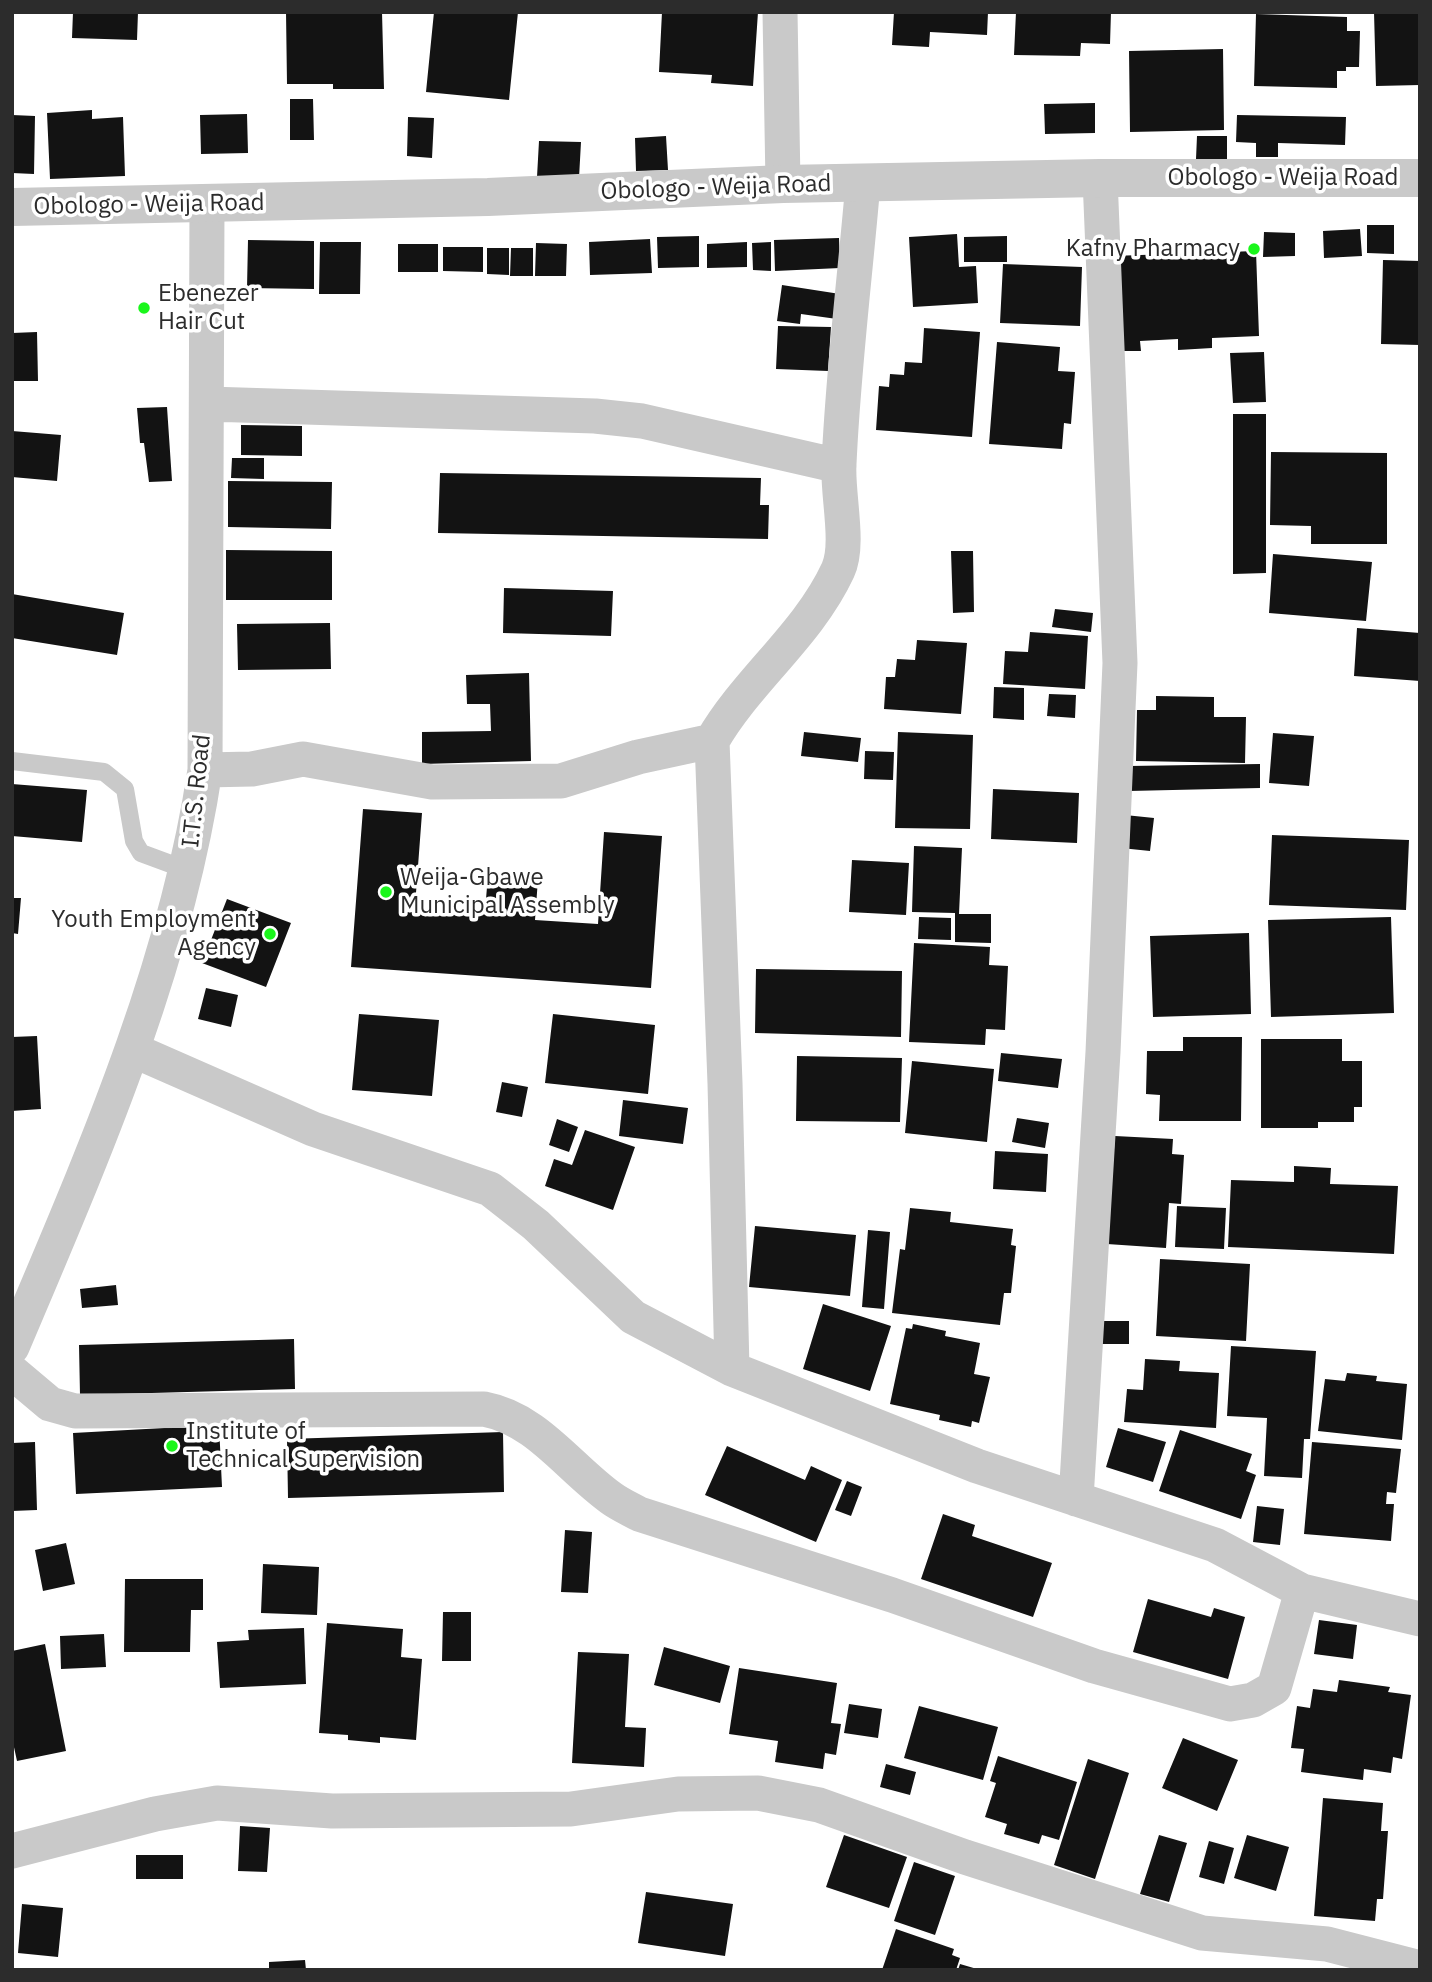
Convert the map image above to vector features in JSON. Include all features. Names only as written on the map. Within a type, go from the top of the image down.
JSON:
[{"type":"street","points":[[780,12],[783,184]]},
{"type":"street","points":[[1076,1499],[1103,1052],[1120,663],[1100,178]]},
{"type":"street","name":"Obologo - Weija Road","points":[[12,207],[488,197],[783,184],[1100,178],[1420,178]]},
{"type":"street","points":[[732,1369],[725,1070],[712,741],[729,711],[818,606],[839,567],[842,538],[839,466],[863,183]]},
{"type":"street","name":"I.T.S. Road","points":[[12,1346],[133,1050],[187,870],[205,770],[207,204]]},
{"type":"street","points":[[208,404],[619,418],[839,466]]},
{"type":"street","points":[[205,770],[252,769],[303,759],[432,782],[561,781],[638,757],[712,741]]},
{"type":"street","points":[[133,1050],[313,1129],[490,1189],[536,1225],[634,1317],[732,1369],[977,1466],[1214,1545],[1302,1591],[1420,1619]]},
{"type":"street","points":[[12,1372],[50,1405],[75,1412],[484,1409],[503,1413],[523,1422],[611,1498],[639,1514],[892,1595],[1094,1666],[1230,1704],[1253,1700],[1274,1688],[1302,1591]]},
{"type":"street","points":[[12,1851],[155,1814],[218,1803],[332,1811],[571,1809],[678,1794],[758,1793],[819,1805],[965,1857],[1202,1933],[1327,1944],[1420,1968]]},
{"type":"lane","points":[[12,761],[104,772],[125,789],[134,841],[141,853],[187,870]]},
{"type":"building","points":[[73,12],[138,12],[137,40],[72,38]]},
{"type":"building","points":[[286,12],[382,12],[384,89],[333,89],[333,84],[287,84]]},
{"type":"building","points":[[434,12],[518,12],[509,100],[426,92]]},
{"type":"building","points":[[662,12],[758,12],[753,86],[711,83],[712,75],[659,72]]},
{"type":"building","points":[[894,12],[988,12],[987,35],[930,32],[929,47],[892,45]]},
{"type":"building","points":[[1016,12],[1111,12],[1110,44],[1081,43],[1080,56],[1014,55]]},
{"type":"building","points":[[1374,12],[1420,12],[1420,85],[1376,86]]},
{"type":"building","points":[[1256,14],[1347,17],[1347,31],[1360,31],[1359,67],[1346,67],[1346,71],[1337,71],[1337,88],[1254,86]]},
{"type":"building","points":[[1223,49],[1224,130],[1130,132],[1129,51]]},
{"type":"building","points":[[290,99],[313,99],[314,140],[290,140]]},
{"type":"building","points":[[1095,103],[1095,133],[1045,134],[1044,104]]},
{"type":"building","points":[[92,110],[92,119],[123,117],[125,176],[50,179],[47,113]]},
{"type":"building","points":[[247,114],[248,153],[201,154],[200,115]]},
{"type":"building","points":[[12,115],[35,116],[34,174],[12,173]]},
{"type":"building","points":[[1237,115],[1346,117],[1345,145],[1278,143],[1278,157],[1256,157],[1256,143],[1236,142]]},
{"type":"building","points":[[408,117],[434,118],[432,158],[407,156]]},
{"type":"building","points":[[666,136],[668,170],[636,171],[635,138]]},
{"type":"building","points":[[1197,136],[1227,136],[1227,159],[1196,159]]},
{"type":"building","points":[[539,141],[581,142],[579,178],[537,177]]},
{"type":"building","points":[[1367,225],[1394,225],[1394,254],[1367,253]]},
{"type":"building","points":[[1360,229],[1362,256],[1324,258],[1323,231]]},
{"type":"building","points":[[1264,232],[1295,233],[1295,256],[1263,257]]},
{"type":"building","points":[[957,234],[959,267],[976,266],[978,303],[913,307],[909,237]]},
{"type":"building","points":[[699,236],[699,267],[658,268],[657,237]]},
{"type":"building","points":[[1007,236],[1007,262],[964,262],[964,237]]},
{"type":"building","points":[[839,238],[840,268],[775,271],[774,240]]},
{"type":"building","points":[[650,239],[652,273],[590,275],[589,242]]},
{"type":"building","points":[[248,240],[314,241],[314,289],[247,288]]},
{"type":"building","points":[[320,242],[361,242],[360,294],[319,294]]},
{"type":"building","points":[[747,242],[747,267],[707,268],[707,244]]},
{"type":"building","points":[[771,242],[771,271],[753,270],[752,243]]},
{"type":"building","points":[[536,243],[567,244],[566,276],[535,276]]},
{"type":"building","points":[[398,244],[438,244],[438,272],[398,272]]},
{"type":"building","points":[[443,247],[483,247],[483,272],[443,271]]},
{"type":"building","points":[[487,248],[509,248],[509,275],[487,274]]},
{"type":"building","points":[[511,248],[533,248],[533,276],[510,276]]},
{"type":"building","points":[[1256,251],[1259,336],[1212,338],[1212,348],[1178,350],[1178,339],[1140,341],[1141,351],[1115,351],[1112,256]]},
{"type":"building","points":[[1383,260],[1420,261],[1420,345],[1381,344]]},
{"type":"building","points":[[1003,264],[1082,267],[1080,326],[1000,323]]},
{"type":"building","points":[[782,285],[840,294],[837,319],[801,314],[800,324],[777,321]]},
{"type":"building","points":[[778,326],[831,327],[828,371],[776,369]]},
{"type":"building","points":[[924,328],[980,332],[972,437],[876,430],[879,386],[889,387],[890,374],[904,375],[905,362],[922,363]]},
{"type":"building","points":[[37,332],[38,381],[12,381],[12,333]]},
{"type":"building","points":[[997,342],[1060,347],[1058,371],[1075,372],[1071,424],[1064,423],[1062,449],[989,444]]},
{"type":"building","points":[[1264,352],[1266,402],[1233,403],[1230,353]]},
{"type":"building","points":[[167,407],[172,481],[149,482],[144,443],[140,443],[137,408]]},
{"type":"building","points":[[1233,414],[1266,414],[1266,573],[1233,574]]},
{"type":"building","points":[[241,425],[302,426],[302,456],[241,455]]},
{"type":"building","points":[[12,431],[61,435],[57,481],[12,477]]},
{"type":"building","points":[[1271,452],[1387,453],[1387,544],[1311,544],[1311,526],[1270,525]]},
{"type":"building","points":[[232,458],[264,458],[264,479],[231,478]]},
{"type":"building","points":[[440,473],[761,478],[760,505],[769,505],[768,539],[438,533]]},
{"type":"building","points":[[228,481],[332,482],[331,529],[228,527]]},
{"type":"building","points":[[226,550],[332,551],[332,600],[226,600]]},
{"type":"building","points":[[951,551],[973,551],[974,612],[953,613]]},
{"type":"building","points":[[1273,554],[1372,562],[1366,621],[1269,613]]},
{"type":"building","points":[[504,588],[613,591],[611,636],[503,633]]},
{"type":"building","points":[[12,594],[124,613],[117,655],[12,638]]},
{"type":"building","points":[[1055,609],[1093,613],[1091,632],[1052,627]]},
{"type":"building","points":[[330,623],[331,669],[238,670],[237,624]]},
{"type":"building","points":[[1357,628],[1420,633],[1420,681],[1354,676]]},
{"type":"building","points":[[1030,632],[1088,636],[1085,689],[1003,684],[1005,651],[1028,652]]},
{"type":"building","points":[[917,640],[967,643],[961,714],[884,709],[886,677],[895,677],[897,659],[915,660]]},
{"type":"building","points":[[529,673],[531,761],[422,764],[422,732],[491,731],[490,704],[467,704],[466,675]]},
{"type":"building","points":[[994,687],[1024,688],[1024,720],[993,718]]},
{"type":"building","points":[[1049,694],[1076,695],[1075,718],[1047,716]]},
{"type":"building","points":[[1156,696],[1214,697],[1214,717],[1246,717],[1245,763],[1136,761],[1137,710],[1156,710]]},
{"type":"building","points":[[804,732],[861,738],[858,762],[801,756]]},
{"type":"building","points":[[898,732],[973,735],[970,829],[895,828]]},
{"type":"building","points":[[1273,733],[1314,736],[1309,786],[1269,783]]},
{"type":"building","points":[[865,751],[894,752],[893,780],[864,779]]},
{"type":"building","points":[[1260,764],[1260,788],[1129,791],[1129,766]]},
{"type":"building","points":[[12,784],[87,790],[82,842],[12,836]]},
{"type":"building","points":[[993,789],[1079,793],[1077,843],[991,839]]},
{"type":"building","name":"Weija-Gbawe Municipal Assembly","points":[[363,809],[422,813],[415,906],[485,911],[488,875],[538,879],[535,920],[598,924],[604,832],[662,836],[651,988],[351,967]]},
{"type":"building","points":[[1125,815],[1154,818],[1150,851],[1121,848]]},
{"type":"building","points":[[1272,835],[1409,840],[1406,910],[1269,905]]},
{"type":"building","points":[[914,846],[962,848],[959,914],[991,914],[991,943],[955,942],[955,913],[912,912]]},
{"type":"building","points":[[852,860],[909,863],[906,915],[849,912]]},
{"type":"building","points":[[12,898],[21,898],[18,934],[12,933]]},
{"type":"building","points":[[227,899],[291,923],[266,987],[202,963]]},
{"type":"building","points":[[919,917],[951,918],[951,940],[918,939]]},
{"type":"building","points":[[1391,917],[1394,1013],[1271,1017],[1268,920]]},
{"type":"building","points":[[1249,933],[1251,1014],[1153,1017],[1150,936]]},
{"type":"building","points":[[914,943],[990,947],[989,965],[1008,966],[1005,1030],[986,1029],[985,1045],[909,1042]]},
{"type":"building","points":[[756,969],[902,971],[901,1037],[755,1033]]},
{"type":"building","points":[[206,988],[238,995],[231,1027],[198,1019]]},
{"type":"building","points":[[359,1014],[439,1020],[432,1096],[352,1090]]},
{"type":"building","points":[[553,1014],[655,1025],[648,1094],[545,1083]]},
{"type":"building","points":[[37,1036],[41,1109],[12,1111],[12,1037]]},
{"type":"building","points":[[1183,1037],[1242,1037],[1241,1121],[1159,1121],[1160,1095],[1146,1094],[1147,1051],[1183,1051]]},
{"type":"building","points":[[1261,1039],[1342,1039],[1342,1061],[1362,1061],[1362,1107],[1354,1107],[1354,1122],[1318,1122],[1318,1128],[1261,1128]]},
{"type":"building","points":[[1001,1053],[1062,1059],[1058,1088],[998,1081]]},
{"type":"building","points":[[797,1056],[902,1058],[900,1122],[796,1121]]},
{"type":"building","points":[[912,1061],[994,1069],[987,1142],[905,1133]]},
{"type":"building","points":[[502,1082],[528,1087],[522,1117],[496,1112]]},
{"type":"building","points":[[623,1100],[688,1108],[683,1144],[619,1136]]},
{"type":"building","points":[[1017,1118],[1049,1123],[1045,1148],[1012,1142]]},
{"type":"building","points":[[557,1119],[578,1127],[569,1152],[549,1145]]},
{"type":"building","points":[[585,1130],[635,1147],[613,1210],[545,1186],[554,1159],[572,1165]]},
{"type":"building","points":[[1115,1136],[1173,1139],[1172,1154],[1184,1155],[1181,1204],[1169,1203],[1166,1248],[1107,1244]]},
{"type":"building","points":[[995,1151],[1048,1154],[1046,1192],[993,1189]]},
{"type":"building","points":[[1294,1166],[1331,1168],[1330,1184],[1398,1186],[1394,1254],[1228,1247],[1231,1180],[1294,1182]]},
{"type":"building","points":[[1177,1206],[1226,1208],[1224,1249],[1175,1247]]},
{"type":"building","points":[[910,1208],[951,1212],[950,1222],[1013,1229],[1011,1245],[1016,1246],[1011,1293],[1004,1293],[1000,1325],[892,1313],[900,1249],[905,1250]]},
{"type":"building","points":[[755,1226],[856,1235],[850,1296],[749,1287]]},
{"type":"building","points":[[868,1230],[890,1232],[884,1309],[862,1307]]},
{"type":"building","points":[[1160,1259],[1250,1264],[1246,1341],[1156,1336]]},
{"type":"building","points":[[116,1285],[118,1305],[82,1308],[80,1289]]},
{"type":"building","points":[[823,1304],[891,1326],[870,1391],[803,1369]]},
{"type":"building","points":[[1098,1321],[1129,1321],[1129,1344],[1098,1344]]},
{"type":"building","points":[[913,1324],[946,1331],[945,1336],[980,1343],[974,1374],[990,1377],[979,1423],[972,1421],[971,1427],[939,1420],[940,1415],[890,1404],[906,1328],[912,1329]]},
{"type":"building","points":[[294,1339],[295,1389],[80,1395],[79,1345]]},
{"type":"building","points":[[1231,1346],[1316,1351],[1310,1439],[1304,1439],[1302,1478],[1264,1476],[1267,1418],[1227,1416]]},
{"type":"building","points":[[1145,1359],[1180,1361],[1179,1371],[1219,1373],[1216,1428],[1124,1422],[1127,1389],[1143,1390]]},
{"type":"building","points":[[1347,1373],[1377,1376],[1376,1381],[1407,1384],[1402,1440],[1318,1431],[1325,1379],[1345,1381]]},
{"type":"building","points":[[219,1425],[222,1487],[76,1494],[73,1433]]},
{"type":"building","points":[[1118,1428],[1166,1442],[1153,1482],[1106,1467]]},
{"type":"building","points":[[1180,1430],[1252,1454],[1246,1471],[1256,1475],[1241,1519],[1159,1491]]},
{"type":"building","points":[[503,1432],[504,1492],[288,1498],[287,1439]]},
{"type":"building","points":[[35,1442],[37,1510],[12,1511],[12,1443]]},
{"type":"building","points":[[1312,1442],[1401,1449],[1396,1493],[1387,1492],[1386,1504],[1394,1504],[1391,1541],[1304,1534]]},
{"type":"building","points":[[727,1446],[805,1480],[811,1466],[842,1480],[816,1542],[705,1495]]},
{"type":"building","points":[[847,1481],[862,1487],[851,1516],[835,1510]]},
{"type":"building","points":[[1257,1506],[1284,1509],[1280,1545],[1253,1542]]},
{"type":"building","points":[[943,1514],[975,1525],[972,1536],[1052,1563],[1033,1617],[921,1579]]},
{"type":"building","points":[[565,1530],[592,1532],[588,1593],[561,1592]]},
{"type":"building","points":[[66,1543],[75,1584],[43,1591],[35,1550]]},
{"type":"building","points":[[263,1564],[319,1567],[317,1615],[261,1613]]},
{"type":"building","points":[[125,1579],[203,1579],[203,1610],[191,1610],[190,1652],[124,1652]]},
{"type":"building","points":[[1148,1599],[1211,1617],[1214,1608],[1245,1617],[1228,1679],[1133,1652]]},
{"type":"building","points":[[443,1612],[471,1612],[471,1661],[442,1661]]},
{"type":"building","points":[[1319,1620],[1357,1625],[1353,1659],[1314,1654]]},
{"type":"building","points":[[327,1623],[403,1629],[401,1657],[422,1659],[416,1740],[380,1737],[380,1743],[348,1740],[348,1735],[319,1733]]},
{"type":"building","points":[[304,1628],[306,1684],[220,1688],[217,1642],[249,1640],[248,1630]]},
{"type":"building","points":[[104,1634],[106,1667],[61,1669],[60,1636]]},
{"type":"building","points":[[45,1644],[66,1751],[17,1761],[12,1738],[12,1651]]},
{"type":"building","points":[[664,1647],[730,1666],[720,1703],[654,1685]]},
{"type":"building","points":[[578,1652],[629,1654],[625,1727],[646,1728],[644,1767],[572,1763]]},
{"type":"building","points":[[739,1668],[837,1683],[831,1723],[841,1724],[836,1755],[825,1753],[823,1769],[775,1762],[778,1741],[729,1734]]},
{"type":"building","points":[[1339,1680],[1390,1687],[1388,1692],[1411,1695],[1402,1759],[1393,1757],[1391,1773],[1364,1769],[1363,1780],[1301,1772],[1304,1749],[1291,1748],[1297,1706],[1310,1708],[1313,1689],[1337,1692]]},
{"type":"building","points":[[849,1704],[882,1709],[878,1738],[844,1733]]},
{"type":"building","points":[[919,1706],[998,1727],[983,1780],[904,1758]]},
{"type":"building","points":[[1183,1738],[1238,1760],[1217,1811],[1162,1788]]},
{"type":"building","points":[[998,1756],[1077,1782],[1059,1840],[1042,1835],[1039,1844],[1004,1834],[1007,1824],[985,1817],[996,1783],[990,1781]]},
{"type":"building","points":[[1088,1759],[1129,1773],[1095,1879],[1054,1865]]},
{"type":"building","points":[[886,1764],[916,1772],[910,1795],[880,1787]]},
{"type":"building","points":[[1323,1798],[1383,1803],[1381,1831],[1388,1831],[1383,1899],[1377,1899],[1375,1921],[1314,1916]]},
{"type":"building","points":[[240,1826],[270,1828],[267,1872],[238,1871]]},
{"type":"building","points":[[844,1835],[907,1857],[889,1908],[826,1887]]},
{"type":"building","points":[[1159,1835],[1187,1843],[1169,1902],[1140,1894]]},
{"type":"building","points":[[1247,1835],[1289,1847],[1276,1891],[1234,1878]]},
{"type":"building","points":[[1209,1841],[1234,1848],[1224,1884],[1199,1877]]},
{"type":"building","points":[[136,1855],[183,1855],[183,1879],[136,1879]]},
{"type":"building","points":[[914,1862],[955,1876],[935,1935],[894,1921]]},
{"type":"building","points":[[646,1892],[733,1904],[725,1956],[638,1943]]},
{"type":"building","points":[[22,1904],[63,1908],[58,1957],[18,1953]]},
{"type":"building","points":[[896,1929],[954,1949],[952,1955],[960,1958],[956,1970],[882,1970]]},
{"type":"building","points":[[305,1960],[306,1970],[269,1970],[269,1962]]},
{"type":"building","points":[[960,1964],[977,1969],[977,1970],[958,1970]]},
{"type":"place","name":"Kafny Pharmacy","points":[[1254,249]]},
{"type":"place","name":"Ebenezer Hair Cut","points":[[144,308]]},
{"type":"place","name":"Weija-Gbawe Municipal Assembly","points":[[386,892]]},
{"type":"place","name":"Youth Employment Agency","points":[[270,934]]},
{"type":"place","name":"Institute of Technical Supervision","points":[[172,1446]]}]
